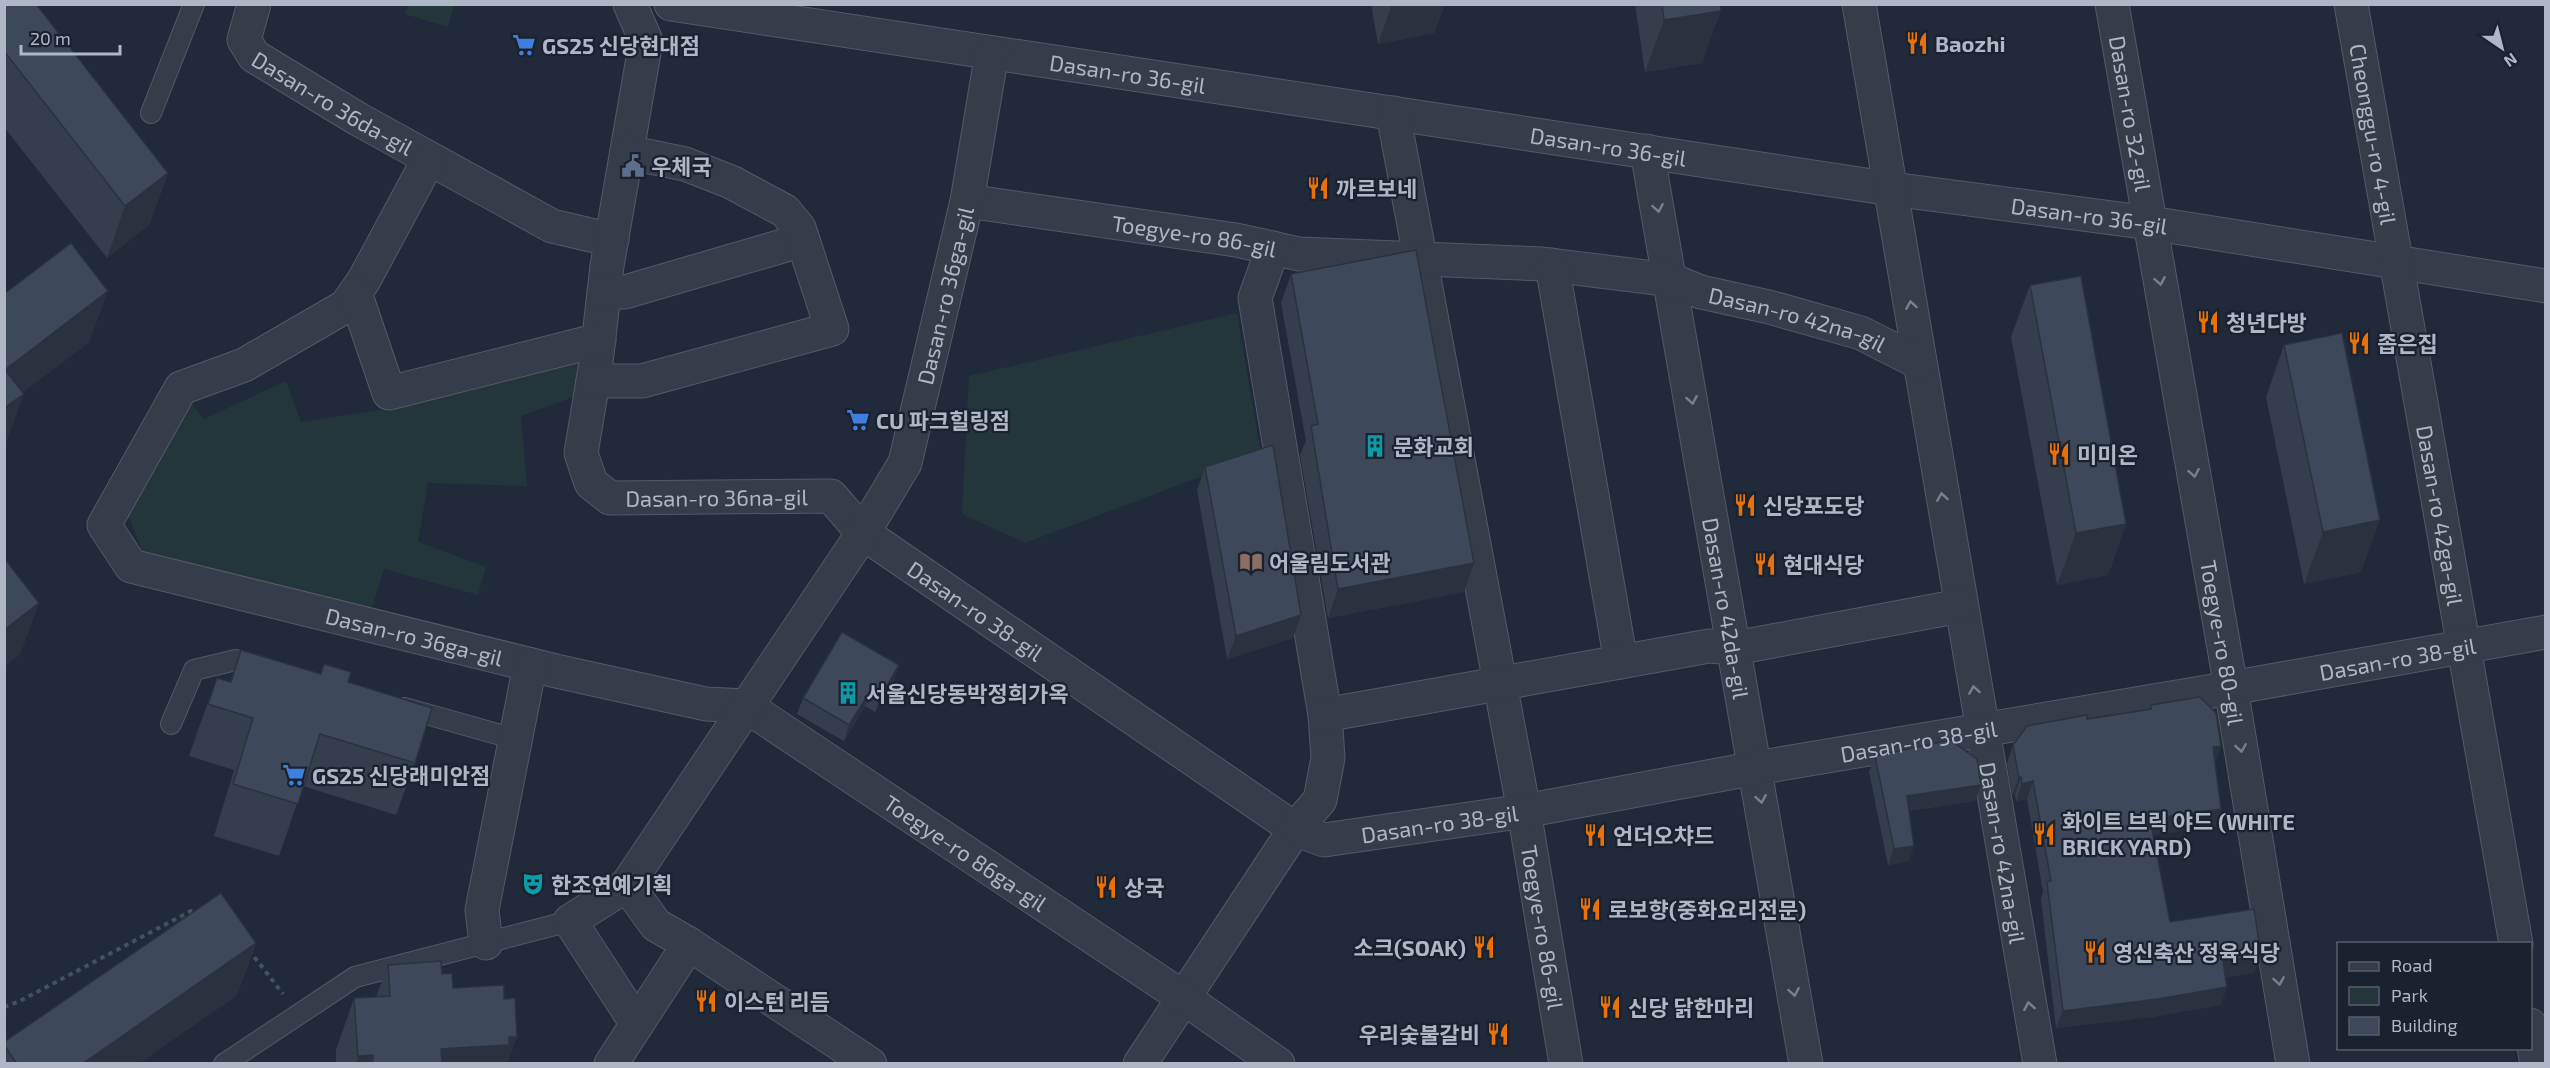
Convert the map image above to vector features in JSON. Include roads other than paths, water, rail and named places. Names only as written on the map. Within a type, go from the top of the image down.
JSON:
[{"type":"street","name":"Dasan-ro 36da-gil","points":[[254,4],[243,40],[254,56],[358,119],[552,226],[612,240]]},
{"type":"street","name":"Dasan-ro 36na-gil","points":[[630,4],[646,41],[612,240],[581,453],[591,483],[610,498],[831,496],[863,533]]},
{"type":"street","name":"Dasan-ro 36-gil","points":[[671,4],[1892,189],[2150,223],[2546,286]]},
{"type":"street","name":"Dasan-ro 42na-gil","points":[[1859,4],[1892,189],[1980,731],[2040,1064]]},
{"type":"street","name":"Dasan-ro 32-gil","points":[[2112,4],[2150,223]]},
{"type":"street","name":"Cheonggu-ro 4-gil","points":[[2350,4],[2396,263]]},
{"type":"street","name":"Dasan-ro 36ga-gil","points":[[627,885],[863,533],[905,463],[967,201],[992,53]]},
{"type":"street","name":"Toegye-ro 86-gil","points":[[1393,113],[1524,811],[1566,1064]]},
{"type":"street","name":"Dasan-ro 42da-gil","points":[[1647,151],[1806,1064]]},
{"type":"street","points":[[593,381],[642,381],[832,328],[799,228],[785,211],[731,182],[685,164],[627,153]]},
{"type":"street","name":"Dasan-ro 36da-gil","points":[[104,525],[181,388],[244,364],[345,306],[355,293],[429,159]]},
{"type":"street","name":"Toegye-ro 86-gil","points":[[967,201],[1236,240],[1299,254],[1552,265],[1671,280]]},
{"type":"street","name":"Toegye-ro 80-gil","points":[[2150,223],[2231,688],[2293,1064]]},
{"type":"street","points":[[604,292],[625,292],[803,240]]},
{"type":"street","points":[[1140,1064],[1295,829],[1320,800],[1328,758],[1324,715],[1255,298],[1273,248]]},
{"type":"street","name":"Dasan-ro 42ga-gil","points":[[2396,263],[2516,942]]},
{"type":"street","points":[[1552,265],[1621,662]]},
{"type":"street","name":"Dasan-ro 42na-gil","points":[[1671,280],[1701,292],[1770,307],[1861,333],[1920,363]]},
{"type":"street","points":[[355,293],[389,393],[599,340]]},
{"type":"street","name":"Dasan-ro 36ga-gil","points":[[104,525],[131,566],[530,665],[706,704],[746,706]]},
{"type":"street","name":"Dasan-ro 38-gil","points":[[863,533],[1295,829],[1324,840],[1524,811],[1756,768],[2546,632]]},
{"type":"street","points":[[1324,715],[1708,646],[1735,648],[1960,606]]},
{"type":"street","points":[[486,943],[482,910],[530,665]]},
{"type":"street","name":"Toegye-ro 86ga-gil","points":[[746,706],[1184,998],[1278,1064]]},
{"type":"street","points":[[637,1024],[570,921],[627,885],[656,925],[689,944],[870,1064]]},
{"type":"street","points":[[611,1064],[689,944]]},
{"type":"street","points":[[2532,1036],[2537,1064]]},
{"type":"lane","points":[[151,112],[194,4]]},
{"type":"lane","points":[[171,724],[194,670],[236,660],[282,673]]},
{"type":"lane","points":[[384,702],[516,739]]},
{"type":"lane","points":[[224,1064],[355,976],[570,921]]},
{"type":"place","name":"Baozhi","points":[[1917,43]]},
{"type":"place","name":"GS25 신당현대점","points":[[524,45]]},
{"type":"place","name":"우체국","points":[[633,166]]},
{"type":"place","name":"까르보네","points":[[1318,188]]},
{"type":"place","name":"청년다방","points":[[2208,322]]},
{"type":"place","name":"좁은집","points":[[2359,343]]},
{"type":"place","name":"CU 파크힐링점","points":[[858,420]]},
{"type":"place","name":"문화교회","points":[[1375,446]]},
{"type":"place","name":"미미온","points":[[2059,454]]},
{"type":"place","name":"신당포도당","points":[[1745,505]]},
{"type":"place","name":"어울림도서관","points":[[1251,562]]},
{"type":"place","name":"현대식당","points":[[1765,564]]},
{"type":"place","name":"서울신당동박정희가옥","points":[[848,693]]},
{"type":"place","name":"GS25 신당래미안점","points":[[294,775]]},
{"type":"place","name":"화이트 브릭 야드 (WHITE BRICK YARD)","points":[[2044,834]]},
{"type":"place","name":"언더오챠드","points":[[1595,835]]},
{"type":"place","name":"한조연예기획","points":[[533,884]]},
{"type":"place","name":"상국","points":[[1106,887]]},
{"type":"place","name":"로보향(중화요리전문)","points":[[1590,909]]},
{"type":"place","name":"소크(SOAK)","points":[[1484,947]]},
{"type":"place","name":"영신축산 정육식당","points":[[2095,952]]},
{"type":"place","name":"이스턴 리듬","points":[[706,1001]]},
{"type":"place","name":"신당 닭한마리","points":[[1610,1007]]},
{"type":"place","name":"우리숯불갈비","points":[[1498,1034]]}]
